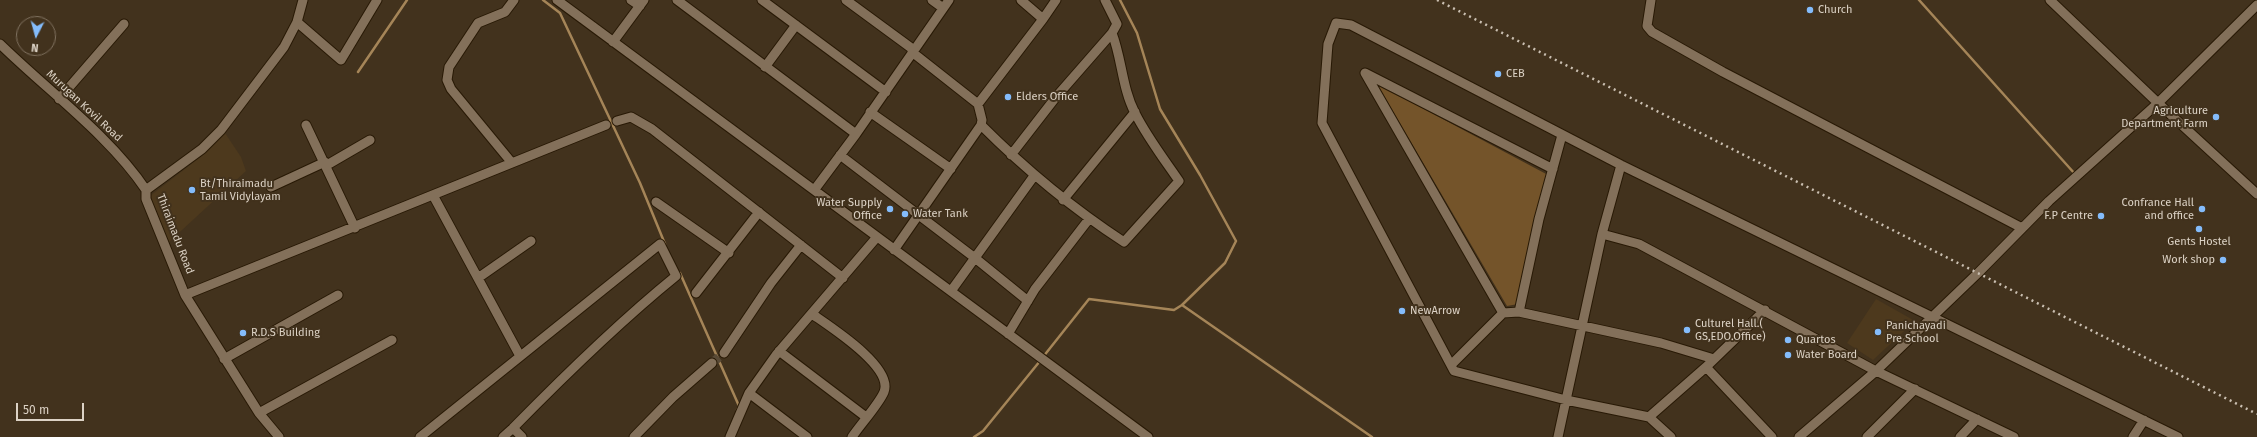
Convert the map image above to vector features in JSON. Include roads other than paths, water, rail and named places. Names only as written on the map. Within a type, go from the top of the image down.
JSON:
[{"type":"street","name":"Thiraimadu Road","points":[[279,437],[259,413],[185,295],[146,199],[146,190],[202,149],[221,130],[284,48],[297,22],[303,0]]},
{"type":"street","points":[[297,22],[341,60],[377,0]]},
{"type":"street","points":[[512,163],[451,89],[447,80],[449,67],[478,23],[505,12],[514,0]]},
{"type":"street","points":[[557,0],[815,189],[950,292],[1148,437]]},
{"type":"street","points":[[613,42],[642,3],[631,0]]},
{"type":"street","points":[[677,0],[856,134]]},
{"type":"street","points":[[762,0],[886,92]]},
{"type":"street","points":[[846,0],[913,51],[978,104],[982,120],[981,126],[917,215],[894,250]]},
{"type":"street","points":[[932,0],[943,8]]},
{"type":"street","points":[[815,189],[886,92],[949,0]]},
{"type":"street","points":[[1021,0],[1043,19]]},
{"type":"street","points":[[978,104],[1056,0]]},
{"type":"street","points":[[1011,155],[1112,33],[1117,24],[1105,0]]},
{"type":"street","points":[[1651,0],[1647,26],[1652,32],[1723,72],[2022,228]]},
{"type":"street","points":[[2050,0],[2158,103],[2257,194]]},
{"type":"street","points":[[1799,437],[1876,371],[1978,273],[2049,201],[2158,103],[2257,5]]},
{"type":"street","points":[[1671,437],[1649,417],[1566,400],[1454,371],[1322,123],[1328,44],[1336,23],[1351,25],[1621,165],[2178,437]]},
{"type":"street","points":[[59,98],[124,24]]},
{"type":"street","points":[[765,67],[796,25]]},
{"type":"street","points":[[981,126],[1034,176],[1047,184],[1088,219],[1124,242],[1178,181],[1135,112],[1121,73],[1118,50],[1112,33]]},
{"type":"street","name":"Murugan Kovil Road","points":[[0,44],[59,98],[133,170],[146,190]]},
{"type":"street","points":[[1503,313],[1365,73],[1552,169]]},
{"type":"street","points":[[870,112],[951,169]]},
{"type":"street","points":[[1064,200],[1135,112]]},
{"type":"street","points":[[617,121],[631,117],[652,129],[843,278]]},
{"type":"street","points":[[306,124],[355,228]]},
{"type":"street","points":[[185,295],[434,197],[512,163],[606,125]]},
{"type":"street","points":[[1519,312],[1539,219],[1562,135]]},
{"type":"street","points":[[270,187],[326,164],[370,140]]},
{"type":"street","points":[[840,155],[975,258],[1028,301]]},
{"type":"street","points":[[1558,437],[1602,234],[1621,165]]},
{"type":"street","points":[[950,292],[1034,176]]},
{"type":"street","points":[[434,197],[520,356]]},
{"type":"street","points":[[656,202],[729,253]]},
{"type":"street","points":[[696,293],[729,253],[759,212]]},
{"type":"street","points":[[1008,334],[1028,301],[1088,219]]},
{"type":"street","points":[[1602,234],[1639,244],[1765,310],[1876,371],[2014,437]]},
{"type":"street","points":[[733,435],[749,393],[780,351],[877,236]]},
{"type":"street","points":[[478,278],[531,241]]},
{"type":"street","points":[[420,437],[660,244],[676,276],[612,331],[503,437]]},
{"type":"street","points":[[724,353],[771,283],[801,245]]},
{"type":"street","points":[[224,359],[338,295]]},
{"type":"street","points":[[1649,417],[1706,367],[1765,310]]},
{"type":"street","points":[[1451,364],[1503,313],[1519,312],[1661,343],[1714,359]]},
{"type":"street","points":[[812,314],[857,346],[872,360],[885,380],[885,391],[852,437]]},
{"type":"street","points":[[259,413],[392,340]]},
{"type":"street","points":[[780,351],[866,417]]},
{"type":"street","points":[[634,437],[673,397],[712,363]]},
{"type":"street","points":[[1706,367],[1772,437]]},
{"type":"street","points":[[1867,437],[1915,389]]},
{"type":"street","points":[[749,393],[807,437]]},
{"type":"street","points":[[1960,437],[1977,419]]},
{"type":"street","points":[[2133,437],[2144,420]]},
{"type":"street","points":[[513,428],[522,437]]},
{"type":"waterway","points":[[358,72],[407,0]]},
{"type":"waterway","points":[[543,0],[560,13],[640,183],[665,244]]},
{"type":"waterway","points":[[1120,0],[1137,33],[1160,109],[1200,175],[1236,241],[1225,263],[1182,305],[1372,437]]},
{"type":"waterway","points":[[1919,0],[2075,174]]},
{"type":"waterway","points":[[680,273],[739,406],[737,410]]},
{"type":"waterway","points":[[1043,357],[1089,299],[1174,310],[1182,305]]},
{"type":"waterway","points":[[974,437],[983,431],[1040,361]]},
{"type":"tunnel","points":[[712,363],[724,353]]},
{"type":"railway","points":[[1437,0],[2257,414]]},
{"type":"place","name":"Church","points":[[1810,10]]},
{"type":"place","name":"CEB","points":[[1498,74]]},
{"type":"place","name":"Elders Office","points":[[1008,97]]},
{"type":"place","name":"Agriculture Department Farm","points":[[2216,117]]},
{"type":"place","name":"Bt/Thiraimadu Tamil Vidylayam","points":[[192,190]]},
{"type":"place","name":"Water Supply Office","points":[[890,209]]},
{"type":"place","name":"Confrance Hall and office","points":[[2202,209]]},
{"type":"place","name":"Water Tank","points":[[905,214]]},
{"type":"place","name":"F.P Centre","points":[[2101,216]]},
{"type":"place","name":"Gents Hostel","points":[[2199,229]]},
{"type":"place","name":"Work shop","points":[[2223,260]]},
{"type":"place","name":"NewArrow","points":[[1402,311]]},
{"type":"place","name":"Culturel Hall.( GS,EDO.Office)","points":[[1687,330]]},
{"type":"place","name":"Panichayadi Pre School","points":[[1878,332]]},
{"type":"place","name":"R.D.S Building","points":[[243,333]]},
{"type":"place","name":"Quartos","points":[[1788,340]]},
{"type":"place","name":"Water Board","points":[[1788,355]]}]
